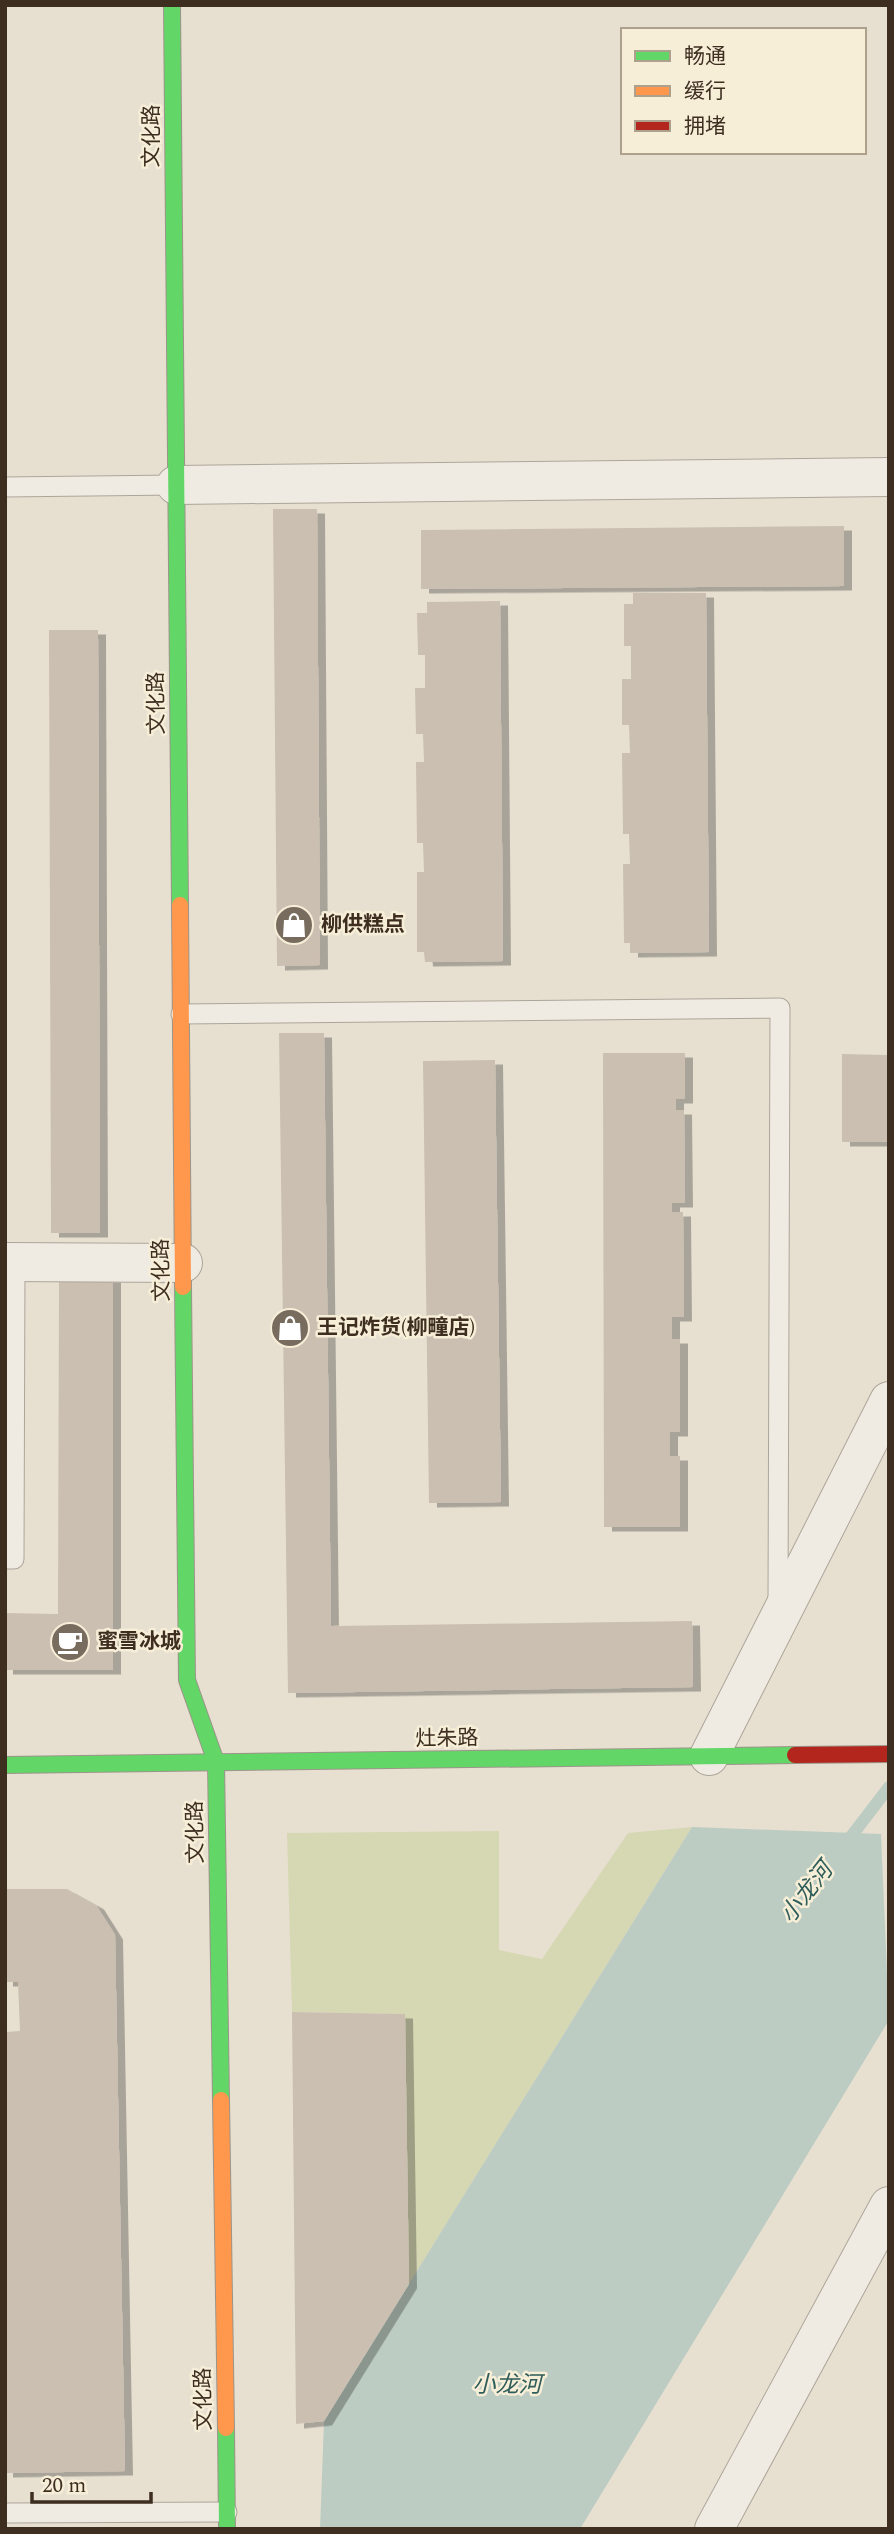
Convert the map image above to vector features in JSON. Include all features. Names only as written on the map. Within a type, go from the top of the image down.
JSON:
[{"type":"street","name":"文化路","points":[[172,5],[187,1680],[216,1762],[227,2520]]},
{"type":"street","points":[[176,485],[889,477]]},
{"type":"street","points":[[10,1261],[183,1263]]},
{"type":"street","points":[[709,1756],[889,1401]]},
{"type":"street","name":"灶朱路","points":[[5,1765],[889,1754]]},
{"type":"street","points":[[714,2529],[889,2206]]},
{"type":"lane","points":[[5,487],[176,485]]},
{"type":"lane","points":[[181,1014],[780,1009],[778,1621]]},
{"type":"lane","points":[[5,1559],[14,1559],[10,1261]]},
{"type":"lane","points":[[5,2513],[227,2520]]},
{"type":"green space","points":[[692,1827],[409,2284],[405,2014],[292,2012],[287,1833],[499,1831],[499,1950],[542,1959],[628,1833]]},
{"type":"water","name":"小龙河","points":[[692,1827],[881,1834],[889,2020],[580,2529],[320,2529],[324,2421]]},
{"type":"building","points":[[273,509],[317,509],[320,965],[277,966]]},
{"type":"building","points":[[844,526],[844,586],[421,589],[421,530]]},
{"type":"building","points":[[633,593],[706,593],[709,952],[630,953],[630,943],[624,943],[623,864],[630,864],[629,834],[623,834],[622,753],[630,753],[629,725],[622,725],[622,679],[631,679],[631,646],[624,646],[624,604],[633,604]]},
{"type":"building","points":[[500,601],[503,961],[425,962],[424,952],[417,952],[417,872],[424,872],[423,843],[417,843],[416,762],[424,762],[423,734],[416,734],[415,688],[425,688],[425,655],[418,655],[417,613],[427,613],[427,602]]},
{"type":"building","points":[[49,630],[98,630],[100,1233],[51,1233]]},
{"type":"building","points":[[279,1033],[324,1033],[331,1626],[692,1621],[693,1687],[288,1693]]},
{"type":"building","points":[[603,1053],[685,1053],[685,1099],[676,1099],[676,1110],[684,1110],[685,1203],[672,1203],[672,1212],[683,1212],[684,1317],[672,1317],[672,1339],[680,1339],[680,1432],[670,1432],[670,1456],[680,1456],[680,1527],[604,1527]]},
{"type":"building","points":[[842,1054],[889,1055],[889,1142],[842,1142]]},
{"type":"building","points":[[495,1060],[501,1502],[429,1503],[423,1061]]},
{"type":"building","points":[[59,1278],[113,1278],[113,1670],[5,1670],[5,1613],[58,1614]]},
{"type":"building","points":[[5,1889],[67,1889],[96,1905],[115,1935],[125,2471],[5,2473],[5,2032],[20,2031],[18,1982],[5,1982]]},
{"type":"building","points":[[292,2012],[405,2014],[409,2284],[324,2421],[296,2424]]},
{"type":"waterway","name":"小龙河","points":[[843,1847],[889,1787]]},
{"type":"traffic: fast","points":[[172,5],[180,905]]},
{"type":"traffic: fast","points":[[183,1287],[187,1680],[216,1762],[221,2100]]},
{"type":"traffic: fast","points":[[5,1765],[795,1755]]},
{"type":"traffic: fast","points":[[226,2428],[227,2529]]},
{"type":"traffic: slow","points":[[180,905],[183,1287]]},
{"type":"traffic: slow","points":[[221,2100],[226,2428]]},
{"type":"traffic: jam","points":[[795,1755],[889,1754]]},
{"type":"place","name":"柳供糕点","points":[[294,925]]},
{"type":"place","name":"王记炸货(柳疃店)","points":[[290,1328]]},
{"type":"place","name":"蜜雪冰城","points":[[70,1642]]}]
